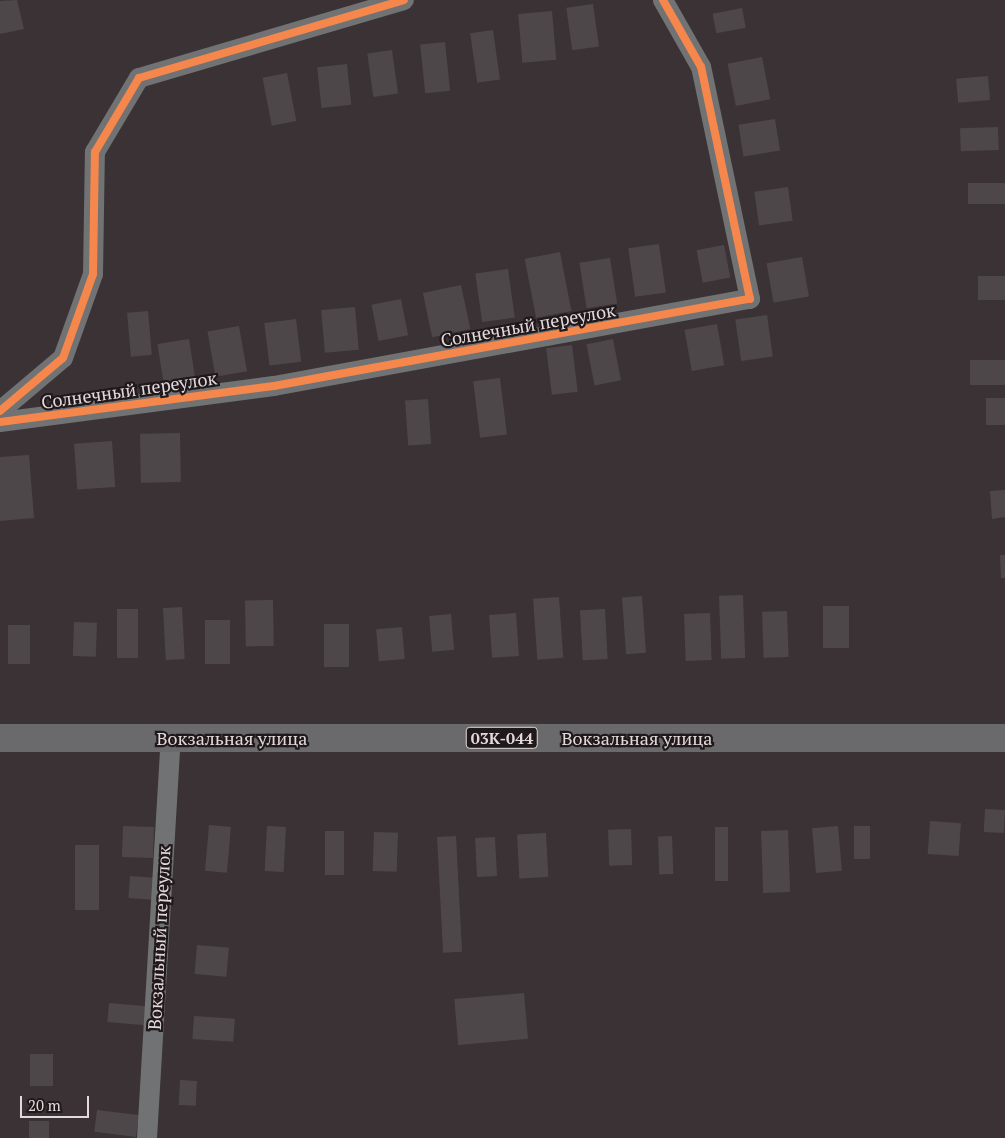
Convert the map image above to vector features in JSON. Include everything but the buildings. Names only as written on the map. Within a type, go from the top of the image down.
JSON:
[{"type":"main road","name":"Вокзальная улица","points":[[0,738],[1005,738]]},
{"type":"street","points":[[0,411],[63,358],[93,274],[95,152],[139,78],[404,0]]},
{"type":"street","name":"Солнечный переулок","points":[[0,422],[274,386],[750,299],[702,67],[663,0]]},
{"type":"street","name":"Вокзальный переулок","points":[[147,1138],[171,738]]},
{"type":"cycle path","points":[[0,411],[63,358],[93,274],[95,152],[139,78],[404,0]]},
{"type":"cycle path","points":[[0,422],[274,386],[750,299],[701,67],[663,0]]}]
